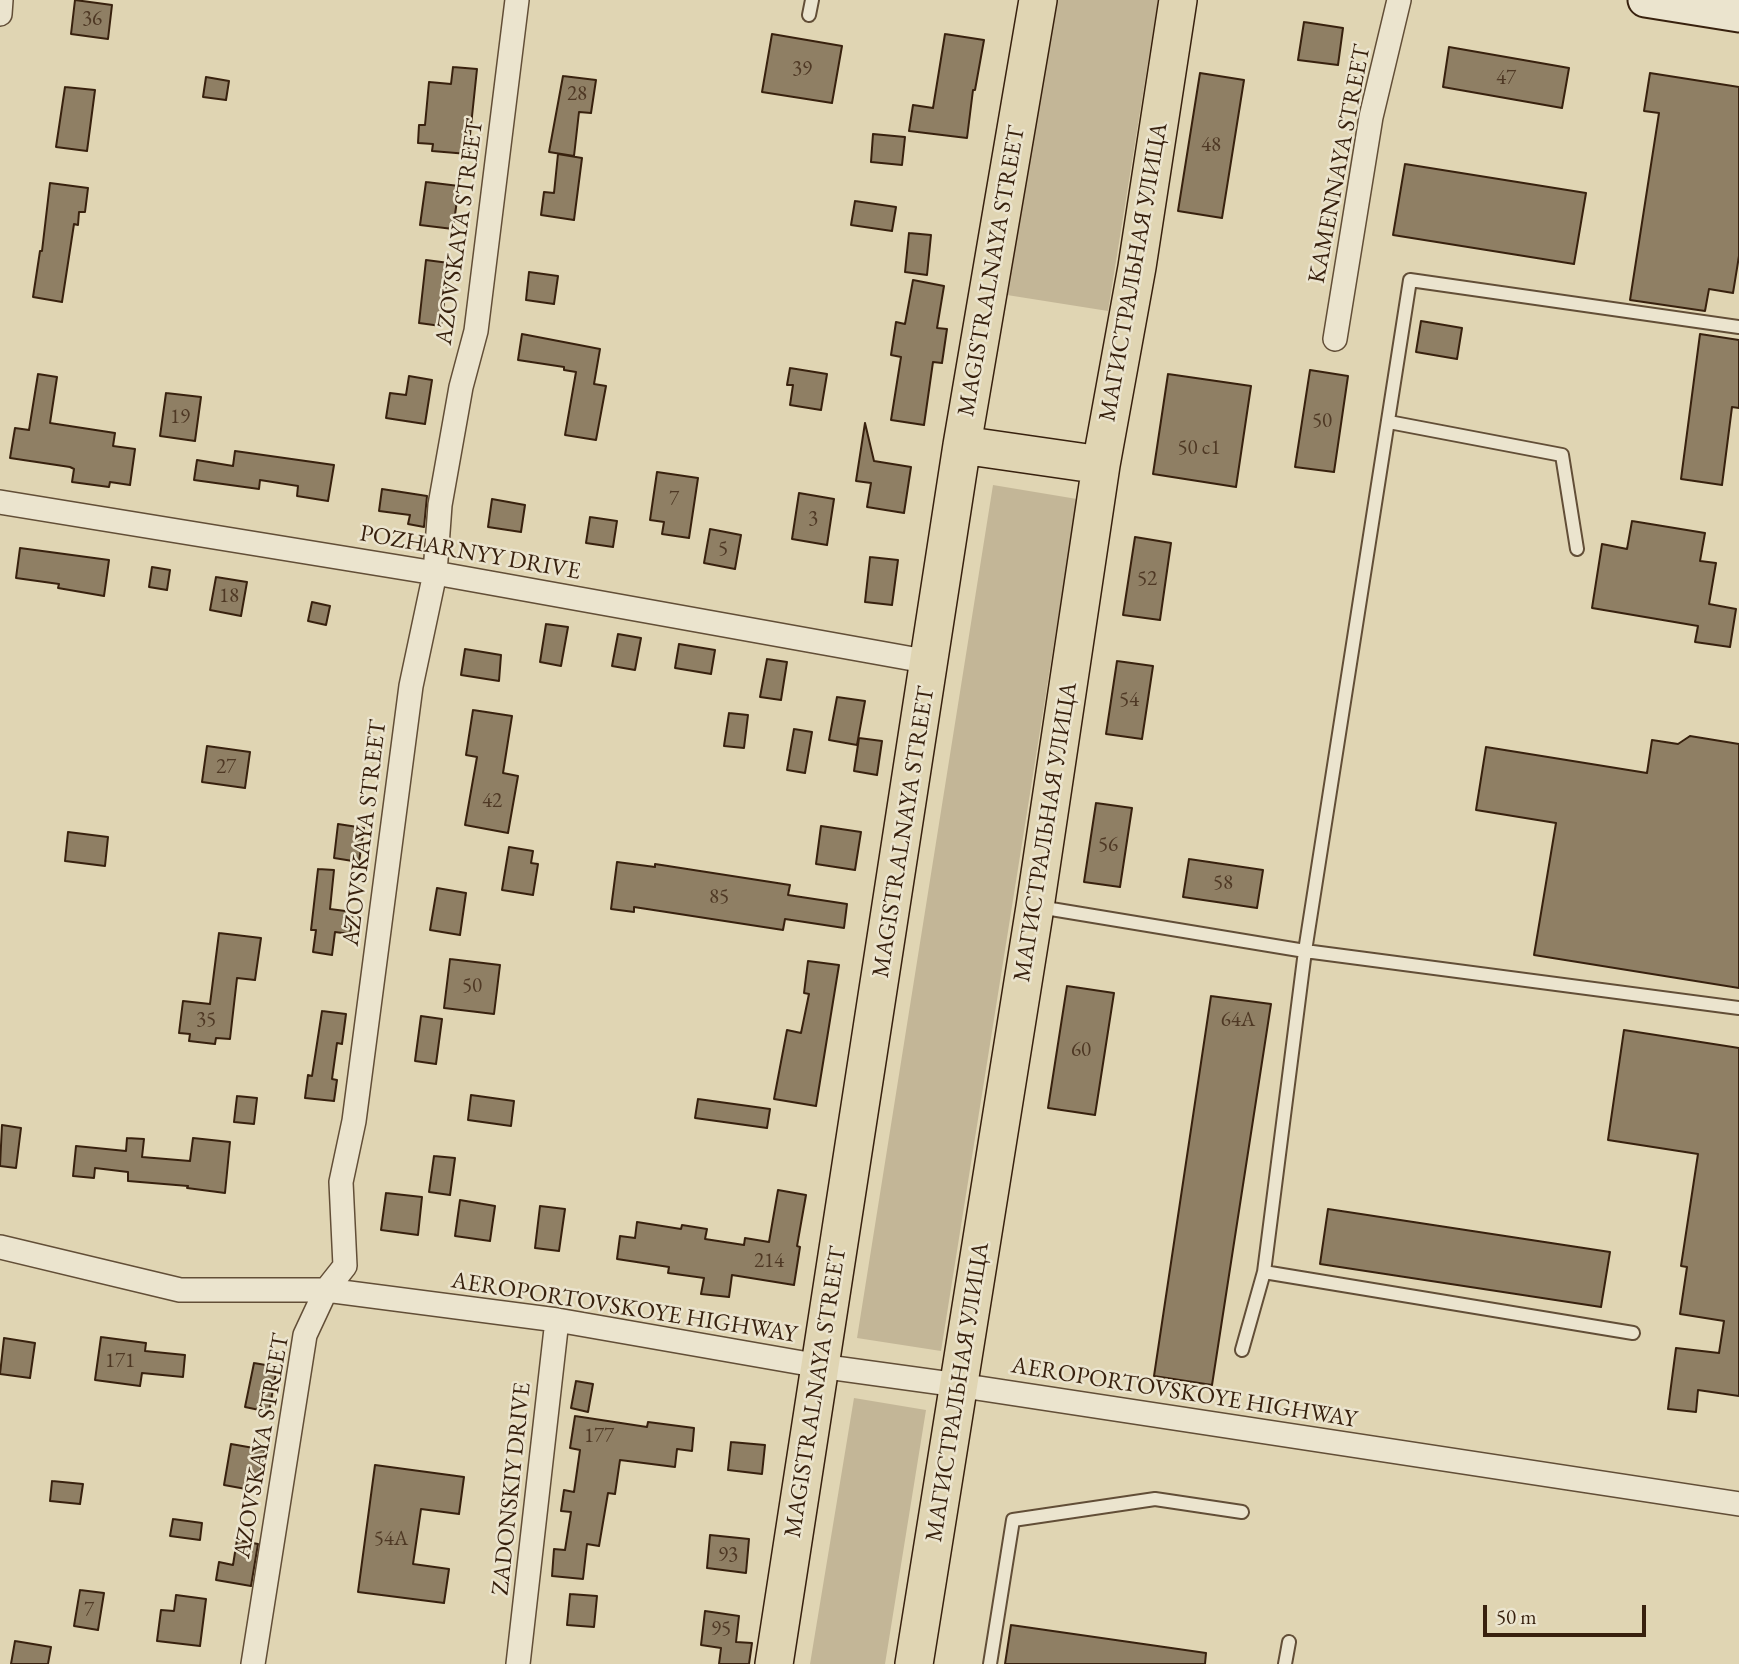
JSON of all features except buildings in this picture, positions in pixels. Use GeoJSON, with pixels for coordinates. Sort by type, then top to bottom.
{"type":"FeatureCollection","features":[{"type":"Feature","properties":{"kind":"main road","name":"MAGISTRALNAYA STREET"},"geometry":{"type":"LineString","coordinates":[[774,1664],[962,445],[1038,0]]}},
{"type":"Feature","properties":{"kind":"main road","name":"МАГИСТРАЛЬНАЯ УЛИЦА"},"geometry":{"type":"LineString","coordinates":[[914,1664],[1035,906],[1101,465],[1139,258],[1178,0]]}},
{"type":"Feature","properties":{"kind":"main road"},"geometry":{"type":"LineString","coordinates":[[962,445],[1101,465]]}},
{"type":"Feature","properties":{"kind":"street"},"geometry":{"type":"LineString","coordinates":[[0,14],[1,0]]}},
{"type":"Feature","properties":{"kind":"street","name":"AZOVSKAYA STREET"},"geometry":{"type":"LineString","coordinates":[[253,1664],[305,1335],[326,1290],[345,1266],[341,1182],[355,1107],[411,686],[435,573],[440,505],[461,387],[476,331],[517,0]]}},
{"type":"Feature","properties":{"kind":"street","name":"KAMENNAYA STREET"},"geometry":{"type":"LineString","coordinates":[[1335,339],[1371,117],[1399,0]]}},
{"type":"Feature","properties":{"kind":"street"},"geometry":{"type":"LineString","coordinates":[[1645,0],[1739,15]]}},
{"type":"Feature","properties":{"kind":"street","name":"POZHARNYY DRIVE"},"geometry":{"type":"LineString","coordinates":[[0,502],[435,573],[930,662]]}},
{"type":"Feature","properties":{"kind":"street","name":"AEROPORTOVSKOYE HIGHWAY"},"geometry":{"type":"LineString","coordinates":[[0,1247],[180,1290],[326,1290],[557,1320],[820,1366],[958,1384],[1739,1504]]}},
{"type":"Feature","properties":{"kind":"street","name":"ZADONSKIY DRIVE"},"geometry":{"type":"LineString","coordinates":[[518,1664],[557,1320]]}},
{"type":"Feature","properties":{"kind":"lane"},"geometry":{"type":"LineString","coordinates":[[809,15],[812,0]]}},
{"type":"Feature","properties":{"kind":"lane"},"geometry":{"type":"LineString","coordinates":[[1242,1350],[1264,1272],[1305,951],[1410,280],[1739,327]]}},
{"type":"Feature","properties":{"kind":"lane"},"geometry":{"type":"LineString","coordinates":[[1389,422],[1562,455],[1577,549]]}},
{"type":"Feature","properties":{"kind":"lane"},"geometry":{"type":"LineString","coordinates":[[1035,906],[1305,951],[1739,1008]]}},
{"type":"Feature","properties":{"kind":"lane"},"geometry":{"type":"LineString","coordinates":[[1264,1272],[1633,1333]]}},
{"type":"Feature","properties":{"kind":"lane"},"geometry":{"type":"LineString","coordinates":[[990,1664],[1013,1520],[1155,1499],[1242,1512]]}},
{"type":"Feature","properties":{"kind":"lane"},"geometry":{"type":"LineString","coordinates":[[1285,1664],[1289,1642]]}},
{"type":"Feature","properties":{"kind":"shaded area"},"geometry":{"type":"Polygon","coordinates":[[[1057,0],[1158,0],[1108,311],[1007,295],[1057,0]]]}},
{"type":"Feature","properties":{"kind":"shaded area"},"geometry":{"type":"Polygon","coordinates":[[[993,485],[1077,499],[941,1351],[857,1338],[993,485]]]}},
{"type":"Feature","properties":{"kind":"shaded area"},"geometry":{"type":"Polygon","coordinates":[[[854,1398],[926,1410],[885,1664],[810,1664],[854,1398]]]}}]}
